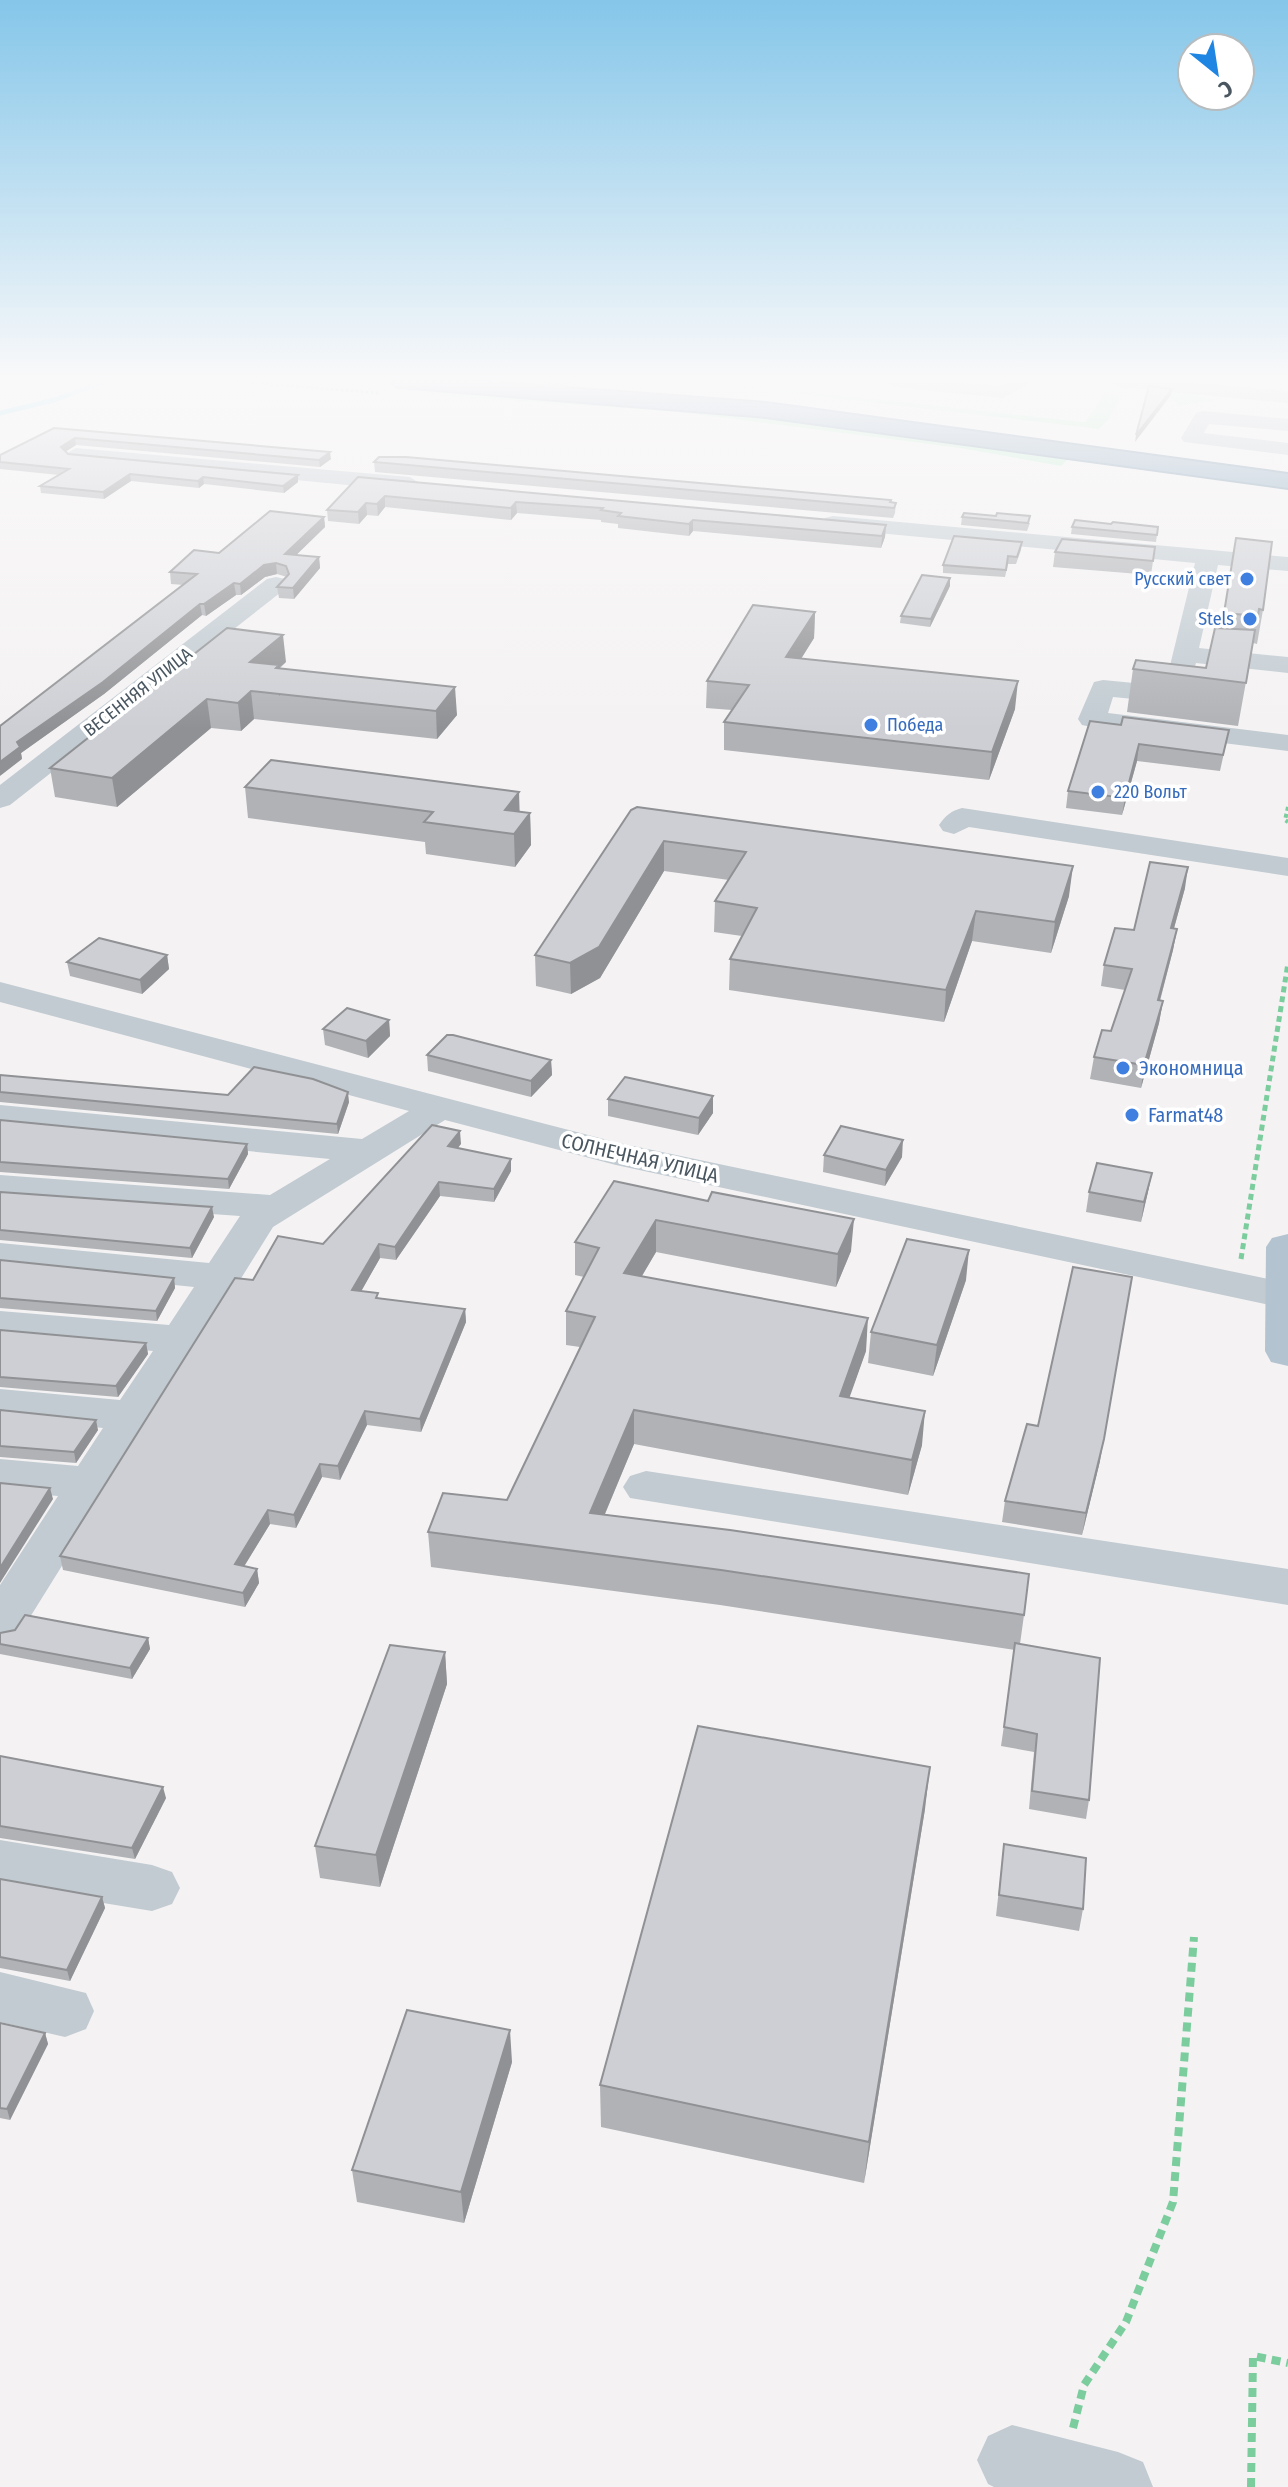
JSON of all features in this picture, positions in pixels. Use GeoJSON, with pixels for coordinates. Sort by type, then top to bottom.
{"type":"FeatureCollection","features":[{"type":"Feature","properties":{"kind":"main road"},"geometry":{"type":"LineString","coordinates":[[1288,1247],[1288,1351]]}},
{"type":"Feature","properties":{"kind":"street"},"geometry":{"type":"LineString","coordinates":[[805,520],[1288,564]]}},
{"type":"Feature","properties":{"kind":"street"},"geometry":{"type":"LineString","coordinates":[[1208,559],[1176,695],[1103,688],[1092,719],[1288,743]]}},
{"type":"Feature","properties":{"kind":"street","name":"ВЕСЕННЯЯ УЛИЦА"},"geometry":{"type":"LineString","coordinates":[[0,799],[276,584]]}},
{"type":"Feature","properties":{"kind":"street"},"geometry":{"type":"LineString","coordinates":[[1185,654],[1288,665]]}},
{"type":"Feature","properties":{"kind":"street"},"geometry":{"type":"LineString","coordinates":[[954,825],[962,817],[1288,867]]}},
{"type":"Feature","properties":{"kind":"street","name":"СОЛНЕЧНАЯ УЛИЦА"},"geometry":{"type":"LineString","coordinates":[[0,992],[616,1154],[1287,1296]]}},
{"type":"Feature","properties":{"kind":"street"},"geometry":{"type":"LineString","coordinates":[[0,1625],[15,1575],[90,1483],[258,1219],[439,1108]]}},
{"type":"Feature","properties":{"kind":"street"},"geometry":{"type":"LineString","coordinates":[[0,1116],[369,1151]]}},
{"type":"Feature","properties":{"kind":"street"},"geometry":{"type":"LineString","coordinates":[[0,1187],[277,1207]]}},
{"type":"Feature","properties":{"kind":"street"},"geometry":{"type":"LineString","coordinates":[[0,1255],[221,1277]]}},
{"type":"Feature","properties":{"kind":"street"},"geometry":{"type":"LineString","coordinates":[[0,1324],[181,1340]]}},
{"type":"Feature","properties":{"kind":"street"},"geometry":{"type":"LineString","coordinates":[[0,1403],[133,1416]]}},
{"type":"Feature","properties":{"kind":"street"},"geometry":{"type":"LineString","coordinates":[[0,1475],[90,1483]]}},
{"type":"Feature","properties":{"kind":"street"},"geometry":{"type":"LineString","coordinates":[[646,1487],[1288,1587]]}},
{"type":"Feature","properties":{"kind":"street"},"geometry":{"type":"LineString","coordinates":[[0,1863],[152,1888]]}},
{"type":"Feature","properties":{"kind":"street"},"geometry":{"type":"LineString","coordinates":[[0,1997],[65,2011]]}},
{"type":"Feature","properties":{"kind":"path"},"geometry":{"type":"LineString","coordinates":[[1288,807],[1285,820],[1288,822]]}},
{"type":"Feature","properties":{"kind":"path"},"geometry":{"type":"LineString","coordinates":[[1234,1285],[1288,963]]}},
{"type":"Feature","properties":{"kind":"path"},"geometry":{"type":"LineString","coordinates":[[1064,2473],[1084,2385],[1126,2322],[1173,2202],[1194,1937]]}},
{"type":"Feature","properties":{"kind":"path"},"geometry":{"type":"LineString","coordinates":[[1251,2487],[1253,2356],[1288,2363]]}},
{"type":"Feature","properties":{"kind":"building"},"geometry":{"type":"Polygon","coordinates":[[[339,497],[384,497],[377,504],[366,503],[358,512],[327,510],[339,497]]]}},
{"type":"Feature","properties":{"kind":"building"},"geometry":{"type":"Polygon","coordinates":[[[396,497],[579,497],[886,525],[882,536],[693,520],[689,524],[618,516],[621,513],[601,510],[603,508],[516,502],[511,508],[396,497]]]}},
{"type":"Feature","properties":{"kind":"building"},"geometry":{"type":"Polygon","coordinates":[[[770,497],[858,497],[891,500],[896,503],[894,508],[770,497]]]}},
{"type":"Feature","properties":{"kind":"building"},"geometry":{"type":"Polygon","coordinates":[[[270,511],[324,517],[285,554],[319,557],[293,588],[277,587],[289,574],[286,566],[276,563],[264,565],[240,584],[234,583],[200,604],[103,682],[17,742],[20,747],[0,762],[0,726],[197,574],[170,572],[194,550],[219,553],[270,511]]]}},
{"type":"Feature","properties":{"kind":"building"},"geometry":{"type":"Polygon","coordinates":[[[964,513],[1030,516],[1028,523],[962,517],[964,513]]]}},
{"type":"Feature","properties":{"kind":"building"},"geometry":{"type":"Polygon","coordinates":[[[1075,520],[1158,527],[1157,535],[1072,527],[1075,520]]]}},
{"type":"Feature","properties":{"kind":"building"},"geometry":{"type":"Polygon","coordinates":[[[954,536],[1022,542],[1017,557],[1008,556],[1006,570],[943,565],[954,536]]]}},
{"type":"Feature","properties":{"kind":"building"},"geometry":{"type":"Polygon","coordinates":[[[1236,538],[1272,542],[1263,610],[1259,609],[1258,616],[1224,613],[1236,538]]]}},
{"type":"Feature","properties":{"kind":"building"},"geometry":{"type":"Polygon","coordinates":[[[1062,539],[1155,547],[1153,561],[1055,552],[1062,539]]]}},
{"type":"Feature","properties":{"kind":"building"},"geometry":{"type":"Polygon","coordinates":[[[922,575],[950,578],[931,619],[901,616],[922,575]]]}},
{"type":"Feature","properties":{"kind":"building"},"geometry":{"type":"Polygon","coordinates":[[[753,605],[815,612],[786,657],[1018,681],[992,752],[724,722],[749,685],[707,681],[753,605]]]}},
{"type":"Feature","properties":{"kind":"building"},"geometry":{"type":"Polygon","coordinates":[[[227,628],[283,635],[250,662],[279,665],[276,668],[455,687],[436,711],[251,691],[238,703],[207,699],[112,778],[50,768],[227,628]]]}},
{"type":"Feature","properties":{"kind":"building"},"geometry":{"type":"Polygon","coordinates":[[[1215,628],[1255,630],[1246,683],[1133,669],[1136,660],[1206,668],[1215,628]]]}},
{"type":"Feature","properties":{"kind":"building"},"geometry":{"type":"Polygon","coordinates":[[[1123,717],[1229,730],[1223,755],[1139,744],[1125,798],[1068,791],[1090,721],[1121,725],[1123,717]]]}},
{"type":"Feature","properties":{"kind":"building"},"geometry":{"type":"Polygon","coordinates":[[[271,760],[519,792],[505,810],[530,813],[514,834],[424,822],[433,812],[245,787],[271,760]]]}},
{"type":"Feature","properties":{"kind":"building"},"geometry":{"type":"Polygon","coordinates":[[[637,807],[1073,866],[1055,922],[976,911],[946,990],[730,959],[757,908],[715,901],[746,852],[664,841],[599,947],[570,963],[535,955],[631,810],[637,807]]]}},
{"type":"Feature","properties":{"kind":"building"},"geometry":{"type":"Polygon","coordinates":[[[1150,862],[1188,867],[1171,928],[1177,929],[1158,1000],[1163,1001],[1144,1065],[1094,1057],[1102,1030],[1111,1031],[1132,969],[1104,965],[1115,928],[1134,930],[1150,862]]]}},
{"type":"Feature","properties":{"kind":"building"},"geometry":{"type":"Polygon","coordinates":[[[99,938],[167,955],[140,980],[67,962],[99,938]]]}},
{"type":"Feature","properties":{"kind":"building"},"geometry":{"type":"Polygon","coordinates":[[[347,1008],[389,1020],[366,1041],[323,1029],[347,1008]]]}},
{"type":"Feature","properties":{"kind":"building"},"geometry":{"type":"Polygon","coordinates":[[[447,1035],[551,1060],[531,1081],[427,1055],[447,1035]]]}},
{"type":"Feature","properties":{"kind":"building"},"geometry":{"type":"Polygon","coordinates":[[[254,1067],[313,1079],[348,1092],[337,1124],[0,1092],[0,1075],[228,1095],[254,1067]]]}},
{"type":"Feature","properties":{"kind":"building"},"geometry":{"type":"Polygon","coordinates":[[[625,1077],[713,1096],[699,1118],[608,1099],[625,1077]]]}},
{"type":"Feature","properties":{"kind":"building"},"geometry":{"type":"Polygon","coordinates":[[[0,1120],[247,1144],[228,1179],[0,1162],[0,1120]]]}},
{"type":"Feature","properties":{"kind":"building"},"geometry":{"type":"Polygon","coordinates":[[[432,1125],[460,1131],[448,1146],[511,1159],[494,1189],[439,1182],[395,1247],[379,1244],[352,1290],[378,1293],[376,1298],[465,1309],[420,1419],[365,1411],[338,1466],[320,1464],[294,1515],[268,1510],[235,1564],[257,1569],[243,1593],[60,1556],[235,1278],[253,1280],[278,1236],[323,1244],[432,1125]]]}},
{"type":"Feature","properties":{"kind":"building"},"geometry":{"type":"Polygon","coordinates":[[[841,1126],[903,1140],[886,1170],[824,1155],[841,1126]]]}},
{"type":"Feature","properties":{"kind":"building"},"geometry":{"type":"Polygon","coordinates":[[[1097,1163],[1152,1173],[1144,1202],[1089,1192],[1097,1163]]]}},
{"type":"Feature","properties":{"kind":"building"},"geometry":{"type":"Polygon","coordinates":[[[614,1181],[708,1201],[712,1192],[854,1219],[838,1254],[656,1220],[624,1273],[868,1318],[840,1396],[925,1411],[912,1460],[634,1410],[590,1513],[730,1530],[1029,1574],[1024,1615],[721,1570],[428,1532],[443,1493],[507,1500],[595,1317],[566,1311],[599,1248],[575,1242],[614,1181]]]}},
{"type":"Feature","properties":{"kind":"building"},"geometry":{"type":"Polygon","coordinates":[[[0,1192],[212,1207],[190,1248],[0,1230],[0,1192]]]}},
{"type":"Feature","properties":{"kind":"building"},"geometry":{"type":"Polygon","coordinates":[[[907,1239],[969,1250],[937,1345],[871,1332],[907,1239]]]}},
{"type":"Feature","properties":{"kind":"building"},"geometry":{"type":"Polygon","coordinates":[[[0,1260],[174,1278],[156,1311],[0,1298],[0,1260]]]}},
{"type":"Feature","properties":{"kind":"building"},"geometry":{"type":"Polygon","coordinates":[[[1073,1267],[1132,1277],[1104,1439],[1086,1513],[1005,1501],[1027,1424],[1038,1426],[1073,1267]]]}},
{"type":"Feature","properties":{"kind":"building"},"geometry":{"type":"Polygon","coordinates":[[[0,1330],[146,1343],[116,1386],[0,1377],[0,1330]]]}},
{"type":"Feature","properties":{"kind":"building"},"geometry":{"type":"Polygon","coordinates":[[[0,1410],[96,1420],[74,1452],[0,1446],[0,1410]]]}},
{"type":"Feature","properties":{"kind":"building"},"geometry":{"type":"Polygon","coordinates":[[[0,1483],[50,1488],[0,1568],[0,1483]]]}},
{"type":"Feature","properties":{"kind":"building"},"geometry":{"type":"Polygon","coordinates":[[[25,1615],[148,1638],[130,1668],[0,1644],[0,1633],[15,1630],[25,1615]]]}},
{"type":"Feature","properties":{"kind":"building"},"geometry":{"type":"Polygon","coordinates":[[[1015,1643],[1100,1658],[1089,1800],[1032,1791],[1037,1734],[1004,1727],[1015,1643]]]}},
{"type":"Feature","properties":{"kind":"building"},"geometry":{"type":"Polygon","coordinates":[[[390,1645],[445,1652],[376,1855],[315,1846],[390,1645]]]}},
{"type":"Feature","properties":{"kind":"building"},"geometry":{"type":"Polygon","coordinates":[[[698,1726],[930,1767],[869,2142],[600,2085],[698,1726]]]}},
{"type":"Feature","properties":{"kind":"building"},"geometry":{"type":"Polygon","coordinates":[[[0,1756],[163,1787],[132,1848],[0,1826],[0,1756]]]}},
{"type":"Feature","properties":{"kind":"building"},"geometry":{"type":"Polygon","coordinates":[[[1004,1844],[1086,1858],[1083,1909],[999,1895],[1004,1844]]]}},
{"type":"Feature","properties":{"kind":"building"},"geometry":{"type":"Polygon","coordinates":[[[0,1879],[102,1897],[67,1970],[0,1957],[0,1879]]]}},
{"type":"Feature","properties":{"kind":"building"},"geometry":{"type":"Polygon","coordinates":[[[407,2010],[510,2030],[461,2192],[352,2170],[407,2010]]]}},
{"type":"Feature","properties":{"kind":"building"},"geometry":{"type":"Polygon","coordinates":[[[0,2023],[45,2033],[7,2109],[0,2108],[0,2023]]]}},
{"type":"Feature","properties":{"kind":"place","name":"Русский свет"},"geometry":{"type":"Point","coordinates":[1247,579]}},
{"type":"Feature","properties":{"kind":"place","name":"Stels"},"geometry":{"type":"Point","coordinates":[1250,619]}},
{"type":"Feature","properties":{"kind":"place","name":"Победа"},"geometry":{"type":"Point","coordinates":[871,725]}},
{"type":"Feature","properties":{"kind":"place","name":"220 Вольт"},"geometry":{"type":"Point","coordinates":[1098,792]}},
{"type":"Feature","properties":{"kind":"place","name":"Экономница"},"geometry":{"type":"Point","coordinates":[1123,1068]}},
{"type":"Feature","properties":{"kind":"place","name":"Farmat48"},"geometry":{"type":"Point","coordinates":[1132,1115]}}]}
